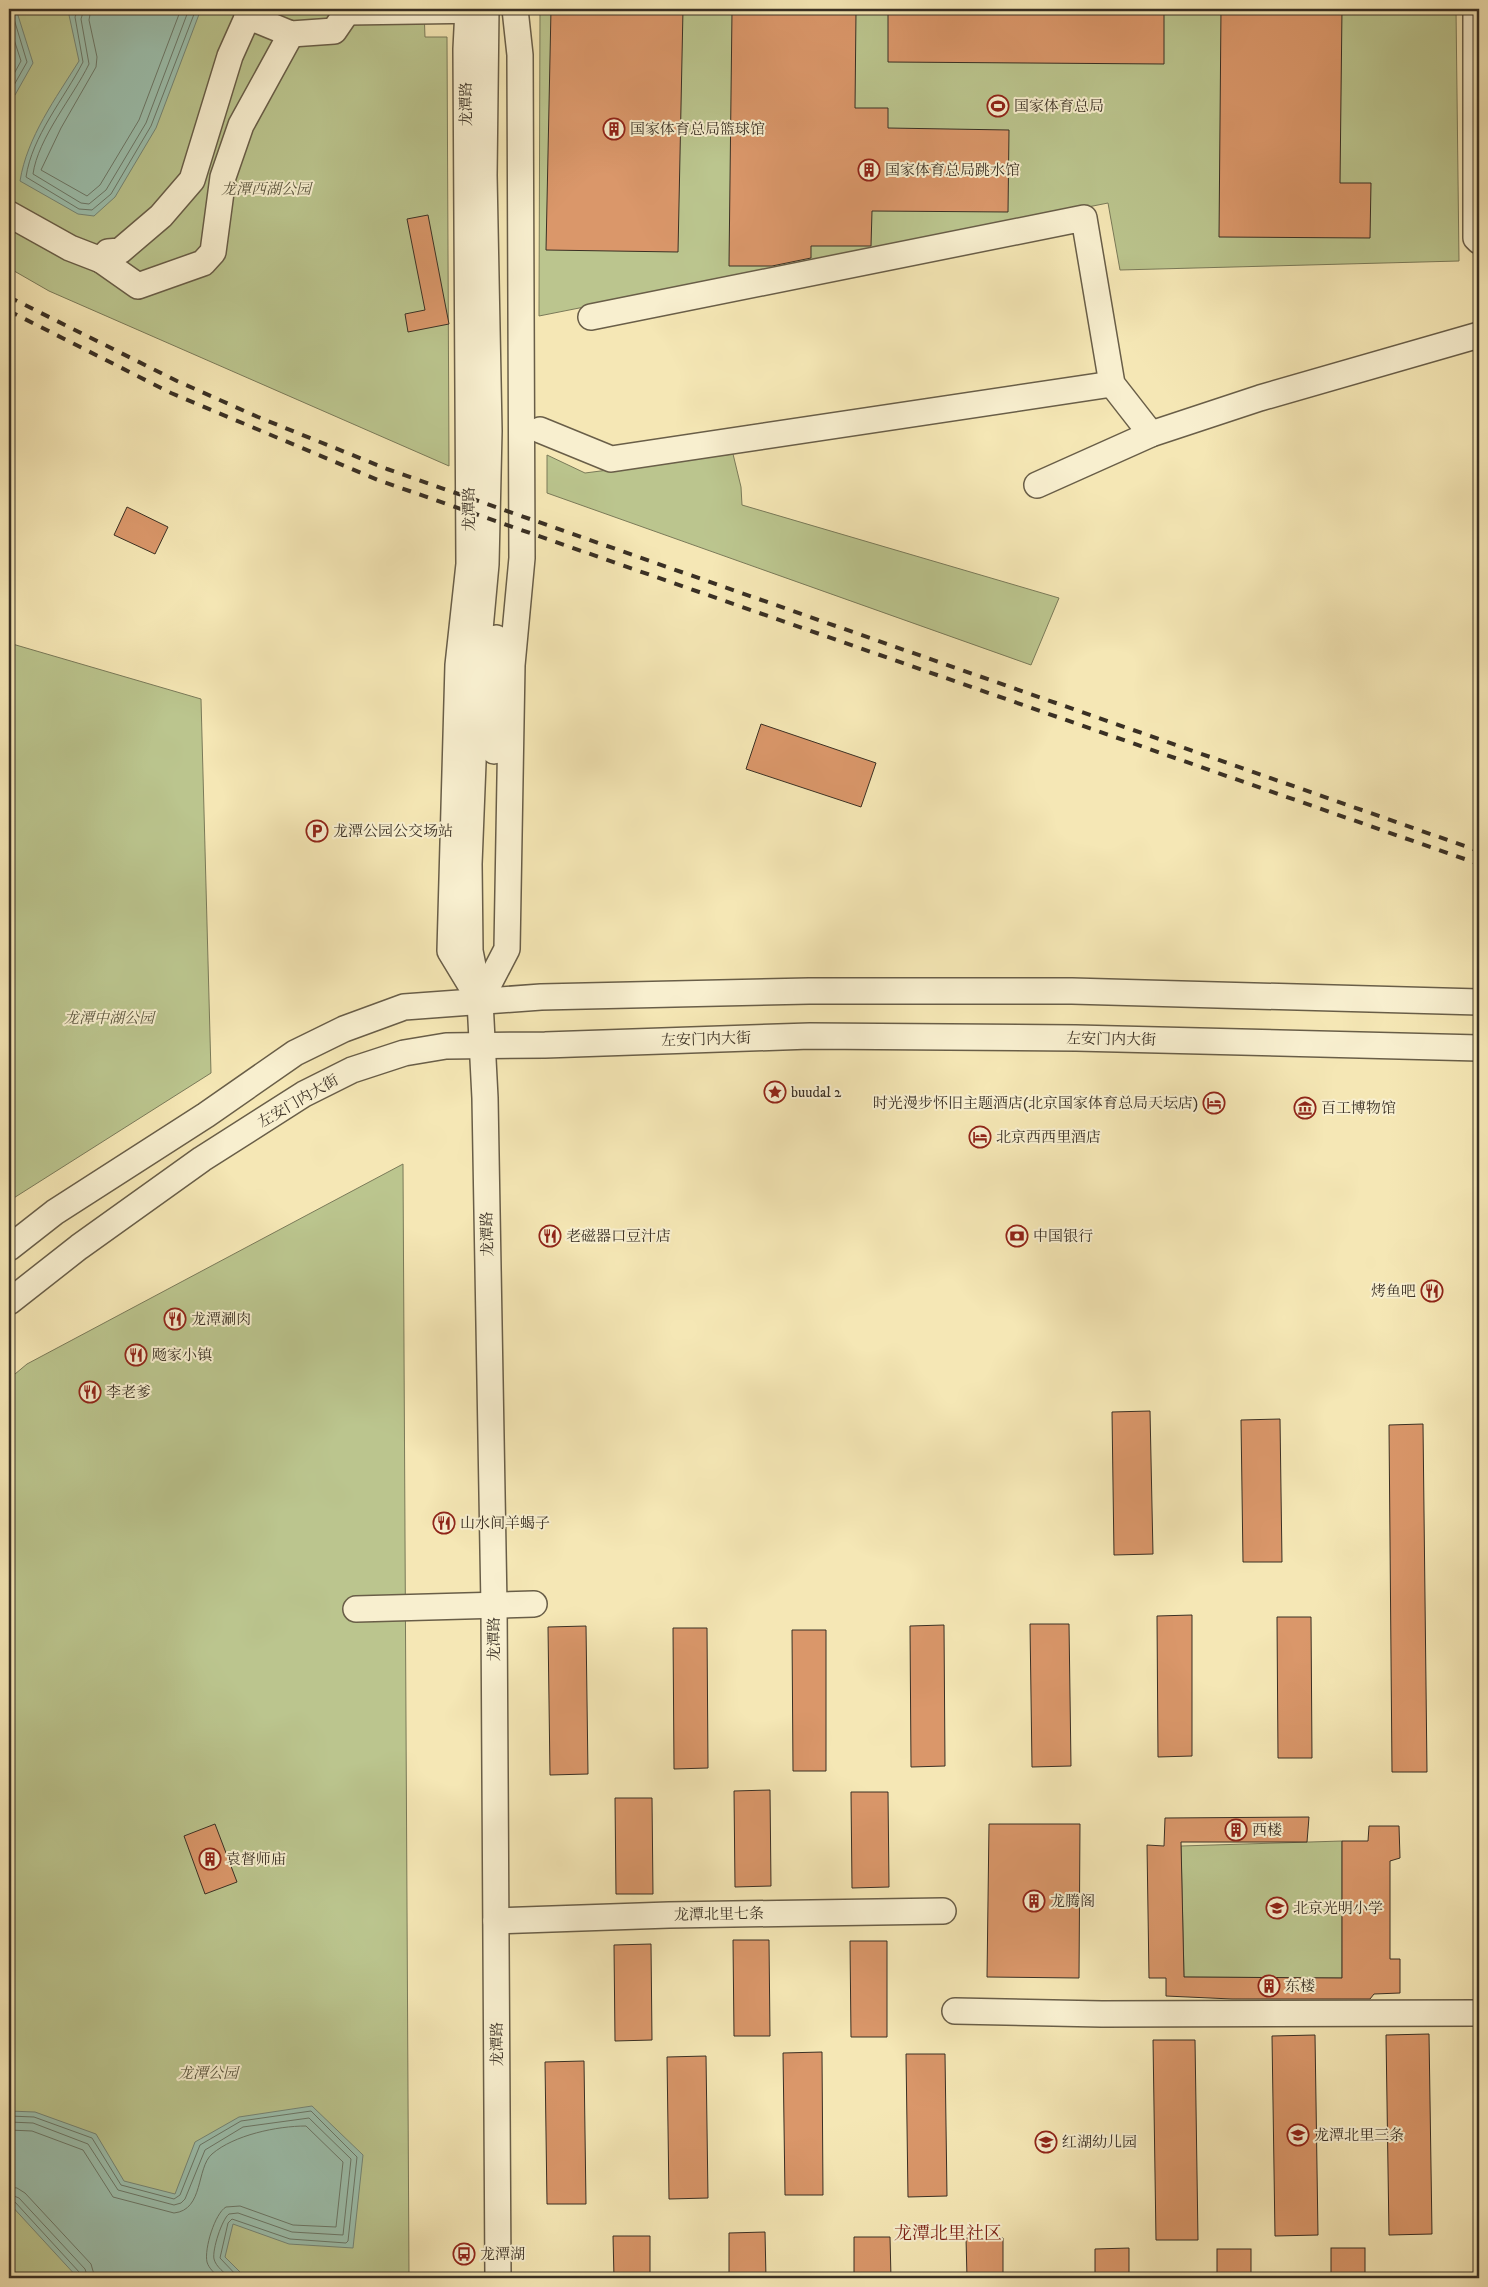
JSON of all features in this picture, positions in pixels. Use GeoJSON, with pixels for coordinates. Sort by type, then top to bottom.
{"type":"FeatureCollection","features":[{"type":"Feature","properties":{"kind":"street"},"geometry":{"type":"LineString","coordinates":[[480,1001],[507,949],[512,665],[522,558],[520,55],[515,9]]}},
{"type":"Feature","properties":{"kind":"street"},"geometry":{"type":"LineString","coordinates":[[1476,9],[1476,238],[1479,241]]}},
{"type":"Feature","properties":{"kind":"street"},"geometry":{"type":"LineString","coordinates":[[100,260],[108,252],[120,252],[161,216],[192,180],[230,56],[249,12],[291,34],[334,31],[346,10],[482,10]]}},
{"type":"Feature","properties":{"kind":"street","name":"龙潭路"},"geometry":{"type":"LineString","coordinates":[[482,10],[489,431],[486,564],[477,662],[469,864],[470,951],[480,1001],[482,1045],[494,1606],[498,2278]]}},
{"type":"Feature","properties":{"kind":"street"},"geometry":{"type":"LineString","coordinates":[[9,214],[70,248],[100,260],[138,286],[204,264],[212,252],[223,177],[241,125],[291,34]]}},
{"type":"Feature","properties":{"kind":"street"},"geometry":{"type":"LineString","coordinates":[[591,317],[1084,218],[1112,384],[1151,434]]}},
{"type":"Feature","properties":{"kind":"street"},"geometry":{"type":"LineString","coordinates":[[1037,485],[1151,434],[1260,398],[1479,335]]}},
{"type":"Feature","properties":{"kind":"street"},"geometry":{"type":"LineString","coordinates":[[540,430],[611,459],[1112,384]]}},
{"type":"Feature","properties":{"kind":"street"},"geometry":{"type":"LineString","coordinates":[[9,1248],[55,1212],[206,1115],[295,1053],[344,1029],[404,1007],[541,997],[809,991],[1072,991],[1479,1002]]}},
{"type":"Feature","properties":{"kind":"street","name":"左安门内大街"},"geometry":{"type":"LineString","coordinates":[[9,1302],[79,1247],[202,1160],[304,1094],[352,1070],[404,1053],[446,1046],[545,1045],[820,1036],[1076,1038],[1479,1048]]}},
{"type":"Feature","properties":{"kind":"street"},"geometry":{"type":"LineString","coordinates":[[356,1609],[534,1604]]}},
{"type":"Feature","properties":{"kind":"street","name":"龙潭北里七条"},"geometry":{"type":"LineString","coordinates":[[496,1920],[669,1915],[943,1911]]}},
{"type":"Feature","properties":{"kind":"street"},"geometry":{"type":"LineString","coordinates":[[955,2011],[1102,2014],[1479,2013]]}},
{"type":"Feature","properties":{"kind":"green space","name":"龙潭西湖公园"},"geometry":{"type":"Polygon","coordinates":[[[9,9],[424,9],[425,37],[447,37],[449,466],[49,291],[9,268],[9,9]]]}},
{"type":"Feature","properties":{"kind":"green space","name":"国家体育总局"},"geometry":{"type":"Polygon","coordinates":[[[540,9],[1456,9],[1459,261],[1120,270],[1108,203],[539,316],[540,9]]]}},
{"type":"Feature","properties":{"kind":"green space"},"geometry":{"type":"Polygon","coordinates":[[[733,454],[741,487],[742,505],[1059,598],[1031,665],[547,493],[547,455],[585,473],[733,454]]]}},
{"type":"Feature","properties":{"kind":"green space","name":"龙潭中湖公园"},"geometry":{"type":"Polygon","coordinates":[[[9,643],[201,699],[211,1073],[9,1201],[9,643]]]}},
{"type":"Feature","properties":{"kind":"green space","name":"龙潭公园"},"geometry":{"type":"Polygon","coordinates":[[[403,1164],[409,2278],[9,2278],[9,1379],[27,1364],[403,1164]]]}},
{"type":"Feature","properties":{"kind":"green space"},"geometry":{"type":"Polygon","coordinates":[[[1342,1841],[1342,1978],[1184,1977],[1181,1846],[1342,1841]]]}},
{"type":"Feature","properties":{"kind":"water"},"geometry":{"type":"Polygon","coordinates":[[[9,9],[16,9],[33,63],[9,102],[9,9]]]}},
{"type":"Feature","properties":{"kind":"water"},"geometry":{"type":"Polygon","coordinates":[[[74,9],[201,9],[156,128],[115,197],[94,216],[78,214],[20,181],[29,149],[36,133],[79,61],[69,15],[74,9]]]}},
{"type":"Feature","properties":{"kind":"water"},"geometry":{"type":"Polygon","coordinates":[[[312,2106],[363,2155],[353,2248],[289,2244],[233,2224],[225,2257],[246,2278],[78,2278],[9,2203],[9,2111],[35,2112],[96,2134],[124,2181],[175,2194],[195,2142],[239,2117],[312,2106]]]}},
{"type":"Feature","properties":{"kind":"building","name":"国家体育总局篮球馆"},"geometry":{"type":"Polygon","coordinates":[[[551,9],[683,9],[678,252],[546,250],[551,9]]]}},
{"type":"Feature","properties":{"kind":"building"},"geometry":{"type":"Polygon","coordinates":[[[888,9],[1164,9],[1164,64],[888,62],[888,9]]]}},
{"type":"Feature","properties":{"kind":"building"},"geometry":{"type":"Polygon","coordinates":[[[1221,9],[1342,9],[1340,183],[1371,183],[1370,238],[1219,237],[1221,9]]]}},
{"type":"Feature","properties":{"kind":"building","name":"国家体育总局跳水馆"},"geometry":{"type":"Polygon","coordinates":[[[732,11],[856,12],[855,108],[888,108],[888,128],[1009,130],[1008,212],[872,211],[871,246],[811,246],[811,258],[772,266],[729,266],[732,11]]]}},
{"type":"Feature","properties":{"kind":"building"},"geometry":{"type":"Polygon","coordinates":[[[428,215],[449,324],[408,332],[405,314],[425,310],[407,219],[428,215]]]}},
{"type":"Feature","properties":{"kind":"building"},"geometry":{"type":"Polygon","coordinates":[[[127,507],[168,527],[155,554],[114,535],[127,507]]]}},
{"type":"Feature","properties":{"kind":"building"},"geometry":{"type":"Polygon","coordinates":[[[761,724],[876,763],[861,807],[746,769],[761,724]]]}},
{"type":"Feature","properties":{"kind":"building"},"geometry":{"type":"Polygon","coordinates":[[[1150,1411],[1153,1554],[1114,1555],[1112,1412],[1150,1411]]]}},
{"type":"Feature","properties":{"kind":"building"},"geometry":{"type":"Polygon","coordinates":[[[1280,1419],[1282,1562],[1243,1562],[1241,1420],[1280,1419]]]}},
{"type":"Feature","properties":{"kind":"building"},"geometry":{"type":"Polygon","coordinates":[[[1423,1424],[1427,1772],[1392,1772],[1389,1425],[1423,1424]]]}},
{"type":"Feature","properties":{"kind":"building"},"geometry":{"type":"Polygon","coordinates":[[[1192,1615],[1192,1756],[1158,1757],[1157,1616],[1192,1615]]]}},
{"type":"Feature","properties":{"kind":"building"},"geometry":{"type":"Polygon","coordinates":[[[1277,1617],[1311,1617],[1312,1758],[1278,1758],[1277,1617]]]}},
{"type":"Feature","properties":{"kind":"building"},"geometry":{"type":"Polygon","coordinates":[[[1030,1624],[1069,1624],[1071,1766],[1032,1767],[1030,1624]]]}},
{"type":"Feature","properties":{"kind":"building"},"geometry":{"type":"Polygon","coordinates":[[[944,1625],[945,1766],[911,1767],[910,1626],[944,1625]]]}},
{"type":"Feature","properties":{"kind":"building"},"geometry":{"type":"Polygon","coordinates":[[[586,1626],[588,1774],[550,1775],[548,1627],[586,1626]]]}},
{"type":"Feature","properties":{"kind":"building"},"geometry":{"type":"Polygon","coordinates":[[[673,1628],[707,1628],[708,1768],[674,1769],[673,1628]]]}},
{"type":"Feature","properties":{"kind":"building"},"geometry":{"type":"Polygon","coordinates":[[[792,1630],[826,1630],[826,1771],[793,1771],[792,1630]]]}},
{"type":"Feature","properties":{"kind":"building"},"geometry":{"type":"Polygon","coordinates":[[[770,1790],[771,1886],[735,1887],[734,1791],[770,1790]]]}},
{"type":"Feature","properties":{"kind":"building"},"geometry":{"type":"Polygon","coordinates":[[[851,1792],[888,1792],[889,1887],[852,1888],[851,1792]]]}},
{"type":"Feature","properties":{"kind":"building"},"geometry":{"type":"Polygon","coordinates":[[[615,1798],[652,1798],[653,1894],[616,1894],[615,1798]]]}},
{"type":"Feature","properties":{"kind":"building"},"geometry":{"type":"Polygon","coordinates":[[[1309,1817],[1307,1842],[1181,1842],[1184,1977],[1342,1978],[1342,1841],[1368,1841],[1369,1826],[1399,1826],[1400,1858],[1390,1861],[1390,1959],[1400,1959],[1400,1993],[1374,1994],[1370,1999],[1232,1999],[1166,1996],[1166,1978],[1149,1978],[1147,1845],[1164,1846],[1165,1818],[1309,1817]]]}},
{"type":"Feature","properties":{"kind":"building","name":"袁督师庙"},"geometry":{"type":"Polygon","coordinates":[[[215,1824],[237,1882],[205,1894],[184,1836],[215,1824]]]}},
{"type":"Feature","properties":{"kind":"building","name":"龙腾阁"},"geometry":{"type":"Polygon","coordinates":[[[989,1824],[1080,1824],[1079,1978],[987,1977],[989,1824]]]}},
{"type":"Feature","properties":{"kind":"building"},"geometry":{"type":"Polygon","coordinates":[[[733,1940],[769,1940],[770,2036],[734,2036],[733,1940]]]}},
{"type":"Feature","properties":{"kind":"building"},"geometry":{"type":"Polygon","coordinates":[[[850,1941],[887,1941],[887,2037],[851,2037],[850,1941]]]}},
{"type":"Feature","properties":{"kind":"building"},"geometry":{"type":"Polygon","coordinates":[[[651,1944],[652,2040],[615,2041],[614,1945],[651,1944]]]}},
{"type":"Feature","properties":{"kind":"building"},"geometry":{"type":"Polygon","coordinates":[[[1429,2034],[1432,2234],[1389,2235],[1386,2035],[1429,2034]]]}},
{"type":"Feature","properties":{"kind":"building"},"geometry":{"type":"Polygon","coordinates":[[[1315,2035],[1318,2235],[1275,2236],[1272,2036],[1315,2035]]]}},
{"type":"Feature","properties":{"kind":"building"},"geometry":{"type":"Polygon","coordinates":[[[1153,2040],[1195,2040],[1198,2240],[1156,2240],[1153,2040]]]}},
{"type":"Feature","properties":{"kind":"building"},"geometry":{"type":"Polygon","coordinates":[[[822,2052],[823,2195],[785,2195],[783,2053],[822,2052]]]}},
{"type":"Feature","properties":{"kind":"building"},"geometry":{"type":"Polygon","coordinates":[[[906,2054],[945,2054],[947,2196],[908,2197],[906,2054]]]}},
{"type":"Feature","properties":{"kind":"building"},"geometry":{"type":"Polygon","coordinates":[[[706,2056],[708,2198],[669,2199],[667,2057],[706,2056]]]}},
{"type":"Feature","properties":{"kind":"building"},"geometry":{"type":"Polygon","coordinates":[[[584,2061],[586,2204],[547,2204],[545,2062],[584,2061]]]}},
{"type":"Feature","properties":{"kind":"building"},"geometry":{"type":"Polygon","coordinates":[[[765,2232],[766,2278],[729,2278],[729,2233],[765,2232]]]}},
{"type":"Feature","properties":{"kind":"building"},"geometry":{"type":"Polygon","coordinates":[[[613,2236],[650,2236],[650,2278],[614,2278],[613,2236]]]}},
{"type":"Feature","properties":{"kind":"building"},"geometry":{"type":"Polygon","coordinates":[[[854,2237],[890,2237],[891,2278],[854,2278],[854,2237]]]}},
{"type":"Feature","properties":{"kind":"building"},"geometry":{"type":"Polygon","coordinates":[[[966,2238],[1003,2238],[1003,2278],[967,2278],[966,2238]]]}},
{"type":"Feature","properties":{"kind":"building"},"geometry":{"type":"Polygon","coordinates":[[[1129,2248],[1129,2278],[1095,2278],[1095,2249],[1129,2248]]]}},
{"type":"Feature","properties":{"kind":"building"},"geometry":{"type":"Polygon","coordinates":[[[1331,2248],[1365,2248],[1365,2278],[1331,2278],[1331,2248]]]}},
{"type":"Feature","properties":{"kind":"building"},"geometry":{"type":"Polygon","coordinates":[[[1217,2249],[1251,2249],[1251,2278],[1217,2278],[1217,2249]]]}},
{"type":"Feature","properties":{"kind":"railway"},"geometry":{"type":"LineString","coordinates":[[9,297],[177,381],[258,417],[387,469],[1479,851]]}},
{"type":"Feature","properties":{"kind":"railway"},"geometry":{"type":"LineString","coordinates":[[9,311],[171,393],[378,480],[1479,864]]}},
{"type":"Feature","properties":{"kind":"place","name":"国家体育总局"},"geometry":{"type":"Point","coordinates":[998,106]}},
{"type":"Feature","properties":{"kind":"place","name":"国家体育总局篮球馆"},"geometry":{"type":"Point","coordinates":[614,129]}},
{"type":"Feature","properties":{"kind":"place","name":"国家体育总局跳水馆"},"geometry":{"type":"Point","coordinates":[869,170]}},
{"type":"Feature","properties":{"kind":"place","name":"龙潭公园公交场站"},"geometry":{"type":"Point","coordinates":[317,831]}},
{"type":"Feature","properties":{"kind":"place","name":"buudal 2"},"geometry":{"type":"Point","coordinates":[775,1092]}},
{"type":"Feature","properties":{"kind":"place","name":"时光漫步怀旧主题酒店(北京国家体育总局天坛店)"},"geometry":{"type":"Point","coordinates":[1214,1103]}},
{"type":"Feature","properties":{"kind":"place","name":"百工博物馆"},"geometry":{"type":"Point","coordinates":[1305,1108]}},
{"type":"Feature","properties":{"kind":"place","name":"北京西西里酒店"},"geometry":{"type":"Point","coordinates":[980,1137]}},
{"type":"Feature","properties":{"kind":"place","name":"老磁器口豆汁店"},"geometry":{"type":"Point","coordinates":[550,1236]}},
{"type":"Feature","properties":{"kind":"place","name":"中国银行"},"geometry":{"type":"Point","coordinates":[1017,1236]}},
{"type":"Feature","properties":{"kind":"place","name":"烤鱼吧"},"geometry":{"type":"Point","coordinates":[1432,1291]}},
{"type":"Feature","properties":{"kind":"place","name":"龙潭涮肉"},"geometry":{"type":"Point","coordinates":[175,1319]}},
{"type":"Feature","properties":{"kind":"place","name":"飏家小镇"},"geometry":{"type":"Point","coordinates":[136,1355]}},
{"type":"Feature","properties":{"kind":"place","name":"李老爹"},"geometry":{"type":"Point","coordinates":[90,1392]}},
{"type":"Feature","properties":{"kind":"place","name":"山水间羊蝎子"},"geometry":{"type":"Point","coordinates":[444,1523]}},
{"type":"Feature","properties":{"kind":"place","name":"西楼"},"geometry":{"type":"Point","coordinates":[1236,1830]}},
{"type":"Feature","properties":{"kind":"place","name":"袁督师庙"},"geometry":{"type":"Point","coordinates":[210,1859]}},
{"type":"Feature","properties":{"kind":"place","name":"龙腾阁"},"geometry":{"type":"Point","coordinates":[1034,1901]}},
{"type":"Feature","properties":{"kind":"place","name":"北京光明小学"},"geometry":{"type":"Point","coordinates":[1277,1908]}},
{"type":"Feature","properties":{"kind":"place","name":"东楼"},"geometry":{"type":"Point","coordinates":[1269,1986]}},
{"type":"Feature","properties":{"kind":"place","name":"龙潭北里三条"},"geometry":{"type":"Point","coordinates":[1298,2135]}},
{"type":"Feature","properties":{"kind":"place","name":"红湖幼儿园"},"geometry":{"type":"Point","coordinates":[1046,2142]}},
{"type":"Feature","properties":{"kind":"place","name":"龙潭湖"},"geometry":{"type":"Point","coordinates":[464,2254]}},
{"type":"Feature","properties":{"kind":"district","name":"龙潭北里社区"},"geometry":{"type":"Point","coordinates":[948,2233]}}]}
